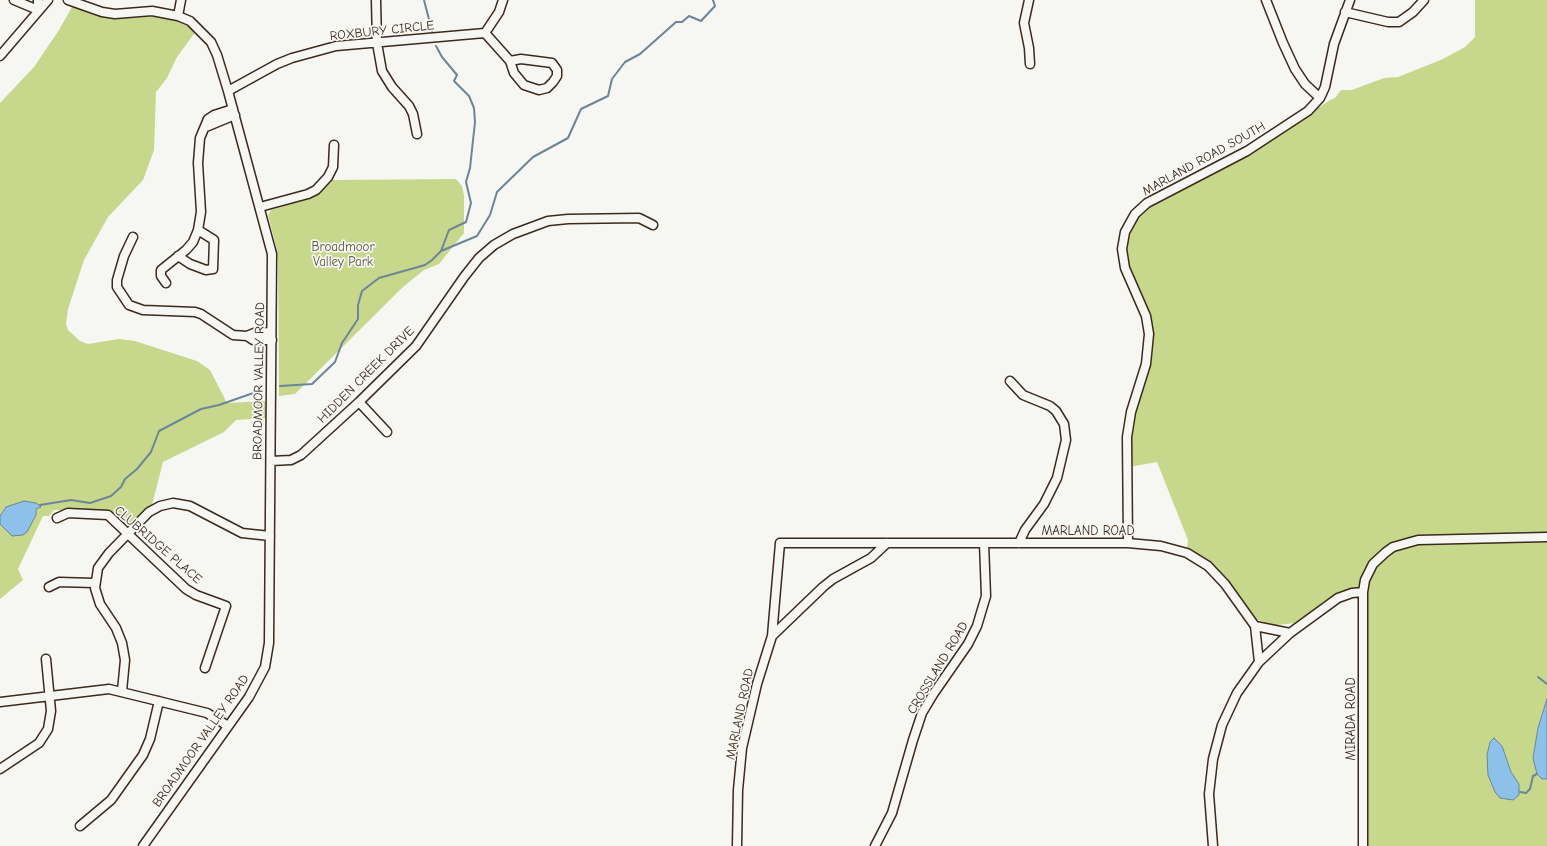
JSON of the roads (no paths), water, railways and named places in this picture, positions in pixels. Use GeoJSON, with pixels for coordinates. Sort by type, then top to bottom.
{"type":"FeatureCollection","features":[{"type":"Feature","properties":{"kind":"street"},"geometry":{"type":"LineString","coordinates":[[14,0],[38,10]]}},
{"type":"Feature","properties":{"kind":"street"},"geometry":{"type":"LineString","coordinates":[[38,0],[38,10]]}},
{"type":"Feature","properties":{"kind":"street"},"geometry":{"type":"LineString","coordinates":[[0,56],[48,0]]}},
{"type":"Feature","properties":{"kind":"street","name":"BROADMOOR VALLEY ROAD"},"geometry":{"type":"LineString","coordinates":[[68,0],[102,12],[115,14],[152,11],[178,16],[190,22],[211,42],[217,55],[228,91],[272,254],[269,643],[265,668],[249,697],[143,846]]}},
{"type":"Feature","properties":{"kind":"street"},"geometry":{"type":"LineString","coordinates":[[178,16],[181,0]]}},
{"type":"Feature","properties":{"kind":"street"},"geometry":{"type":"LineString","coordinates":[[376,0],[377,43],[382,71],[392,87],[414,114],[417,134]]}},
{"type":"Feature","properties":{"kind":"street"},"geometry":{"type":"LineString","coordinates":[[503,0],[499,12],[486,33],[510,61],[514,73],[524,85],[539,90],[547,88],[557,76],[557,70],[552,64],[546,61],[520,59],[510,61]]}},
{"type":"Feature","properties":{"kind":"street"},"geometry":{"type":"LineString","coordinates":[[1029,0],[1024,23],[1029,48],[1030,64]]}},
{"type":"Feature","properties":{"kind":"street"},"geometry":{"type":"LineString","coordinates":[[1266,0],[1295,69],[1306,84],[1320,98]]}},
{"type":"Feature","properties":{"kind":"street","name":"MARLAND ROAD SOUTH"},"geometry":{"type":"LineString","coordinates":[[1128,543],[1127,437],[1131,412],[1146,364],[1149,334],[1146,316],[1124,268],[1122,249],[1126,232],[1135,214],[1147,203],[1247,150],[1308,111],[1320,98],[1325,88],[1334,44],[1350,0]]}},
{"type":"Feature","properties":{"kind":"street"},"geometry":{"type":"LineString","coordinates":[[1345,12],[1388,22],[1399,22],[1413,12],[1424,0]]}},
{"type":"Feature","properties":{"kind":"street","name":"ROXBURY CIRCLE"},"geometry":{"type":"LineString","coordinates":[[228,91],[277,64],[292,58],[336,46],[486,33]]}},
{"type":"Feature","properties":{"kind":"street"},"geometry":{"type":"LineString","coordinates":[[166,283],[160,273],[193,242],[198,230],[201,212],[198,152],[200,138],[206,127],[234,112]]}},
{"type":"Feature","properties":{"kind":"street"},"geometry":{"type":"LineString","coordinates":[[260,207],[308,194],[316,190],[328,177],[332,166],[334,145]]}},
{"type":"Feature","properties":{"kind":"street","name":"HIDDEN CREEK DRIVE"},"geometry":{"type":"LineString","coordinates":[[270,461],[291,460],[301,455],[359,402],[416,346],[464,277],[479,258],[494,245],[512,234],[548,221],[568,219],[638,218],[653,225]]}},
{"type":"Feature","properties":{"kind":"street"},"geometry":{"type":"LineString","coordinates":[[178,256],[190,264],[206,270],[213,269],[214,240],[198,230]]}},
{"type":"Feature","properties":{"kind":"street"},"geometry":{"type":"LineString","coordinates":[[133,237],[122,262],[117,280],[117,286],[126,302],[133,307],[143,310],[195,312],[201,314],[229,333],[247,336],[254,332],[272,336]]}},
{"type":"Feature","properties":{"kind":"street"},"geometry":{"type":"LineString","coordinates":[[1010,381],[1023,395],[1050,406],[1056,411],[1064,424],[1066,440],[1057,478],[1044,504],[1025,530],[1019,543]]}},
{"type":"Feature","properties":{"kind":"street"},"geometry":{"type":"LineString","coordinates":[[359,402],[387,432]]}},
{"type":"Feature","properties":{"kind":"street"},"geometry":{"type":"LineString","coordinates":[[122,691],[125,664],[122,643],[116,628],[97,598],[94,583],[100,564],[150,512],[160,506],[173,503],[190,506],[242,533],[270,536]]}},
{"type":"Feature","properties":{"kind":"street","name":"CLUBRIDGE PLACE"},"geometry":{"type":"LineString","coordinates":[[57,518],[68,513],[104,514],[112,518],[186,589],[196,595],[226,606],[205,668]]}},
{"type":"Feature","properties":{"kind":"street","name":"MIRADA ROAD"},"geometry":{"type":"LineString","coordinates":[[1363,846],[1363,592],[1365,580],[1373,564],[1386,552],[1404,543],[1433,538],[1547,537]]}},
{"type":"Feature","properties":{"kind":"street","name":"MARLAND ROAD"},"geometry":{"type":"LineString","coordinates":[[737,846],[738,790],[742,748],[757,684],[772,636],[780,543],[1148,543],[1172,548],[1197,559],[1208,566],[1225,584],[1255,626]]}},
{"type":"Feature","properties":{"kind":"street"},"geometry":{"type":"LineString","coordinates":[[772,636],[787,624],[802,606],[823,587],[833,579],[870,558],[887,543]]}},
{"type":"Feature","properties":{"kind":"street","name":"CROSSLAND ROAD"},"geometry":{"type":"LineString","coordinates":[[875,846],[892,813],[922,713],[968,644],[977,626],[984,606],[986,590],[984,543]]}},
{"type":"Feature","properties":{"kind":"street"},"geometry":{"type":"LineString","coordinates":[[49,587],[59,582],[94,583]]}},
{"type":"Feature","properties":{"kind":"street"},"geometry":{"type":"LineString","coordinates":[[1212,846],[1209,784],[1217,742],[1222,725],[1237,693],[1259,662],[1290,633],[1338,598],[1352,593],[1363,592]]}},
{"type":"Feature","properties":{"kind":"street"},"geometry":{"type":"LineString","coordinates":[[1259,662],[1255,626],[1290,633]]}},
{"type":"Feature","properties":{"kind":"street"},"geometry":{"type":"LineString","coordinates":[[0,769],[38,743],[46,734],[51,716],[46,659]]}},
{"type":"Feature","properties":{"kind":"street"},"geometry":{"type":"LineString","coordinates":[[0,702],[49,695],[103,690],[122,691],[207,713],[228,726]]}},
{"type":"Feature","properties":{"kind":"street"},"geometry":{"type":"LineString","coordinates":[[80,826],[111,800],[143,755],[150,739],[159,701]]}},
{"type":"Feature","properties":{"kind":"water"},"geometry":{"type":"Polygon","coordinates":[[[24,501],[36,503],[41,507],[36,509],[36,515],[27,532],[23,535],[12,536],[0,524],[0,516],[6,507],[24,501]]]}},
{"type":"Feature","properties":{"kind":"water"},"geometry":{"type":"Polygon","coordinates":[[[1547,699],[1547,779],[1542,779],[1537,774],[1533,758],[1538,728],[1547,699]]]}},
{"type":"Feature","properties":{"kind":"water"},"geometry":{"type":"Polygon","coordinates":[[[1494,738],[1502,746],[1511,772],[1519,784],[1519,795],[1513,800],[1500,798],[1495,792],[1488,775],[1487,755],[1490,742],[1494,738]]]}},
{"type":"Feature","properties":{"kind":"waterway"},"geometry":{"type":"LineString","coordinates":[[424,0],[432,31]]}},
{"type":"Feature","properties":{"kind":"waterway"},"geometry":{"type":"LineString","coordinates":[[280,386],[312,384],[335,362],[342,343],[358,319],[358,305],[362,291],[379,278],[425,265],[441,251],[477,236],[490,215],[497,192],[533,157],[568,138],[581,109],[608,96],[612,79],[625,62],[640,54],[676,22],[682,22],[689,16],[701,21],[715,6],[713,0]]}},
{"type":"Feature","properties":{"kind":"waterway"},"geometry":{"type":"LineString","coordinates":[[436,46],[442,57],[457,75],[454,81],[469,96],[474,108],[475,122],[470,168],[466,182],[471,203],[466,222],[449,230],[441,251]]}},
{"type":"Feature","properties":{"kind":"waterway"},"geometry":{"type":"LineString","coordinates":[[40,505],[71,500],[90,503],[111,496],[121,487],[125,479],[137,469],[151,452],[159,431],[201,409],[219,405],[262,390]]}},
{"type":"Feature","properties":{"kind":"waterway"},"geometry":{"type":"LineString","coordinates":[[1538,677],[1547,684]]}},
{"type":"Feature","properties":{"kind":"waterway"},"geometry":{"type":"LineString","coordinates":[[1520,792],[1526,793],[1530,789],[1533,776],[1537,774]]}},
{"type":"Feature","properties":{"kind":"park label","name":"Broadmoor Valley Park"},"geometry":{"type":"Point","coordinates":[343,254]}}]}
